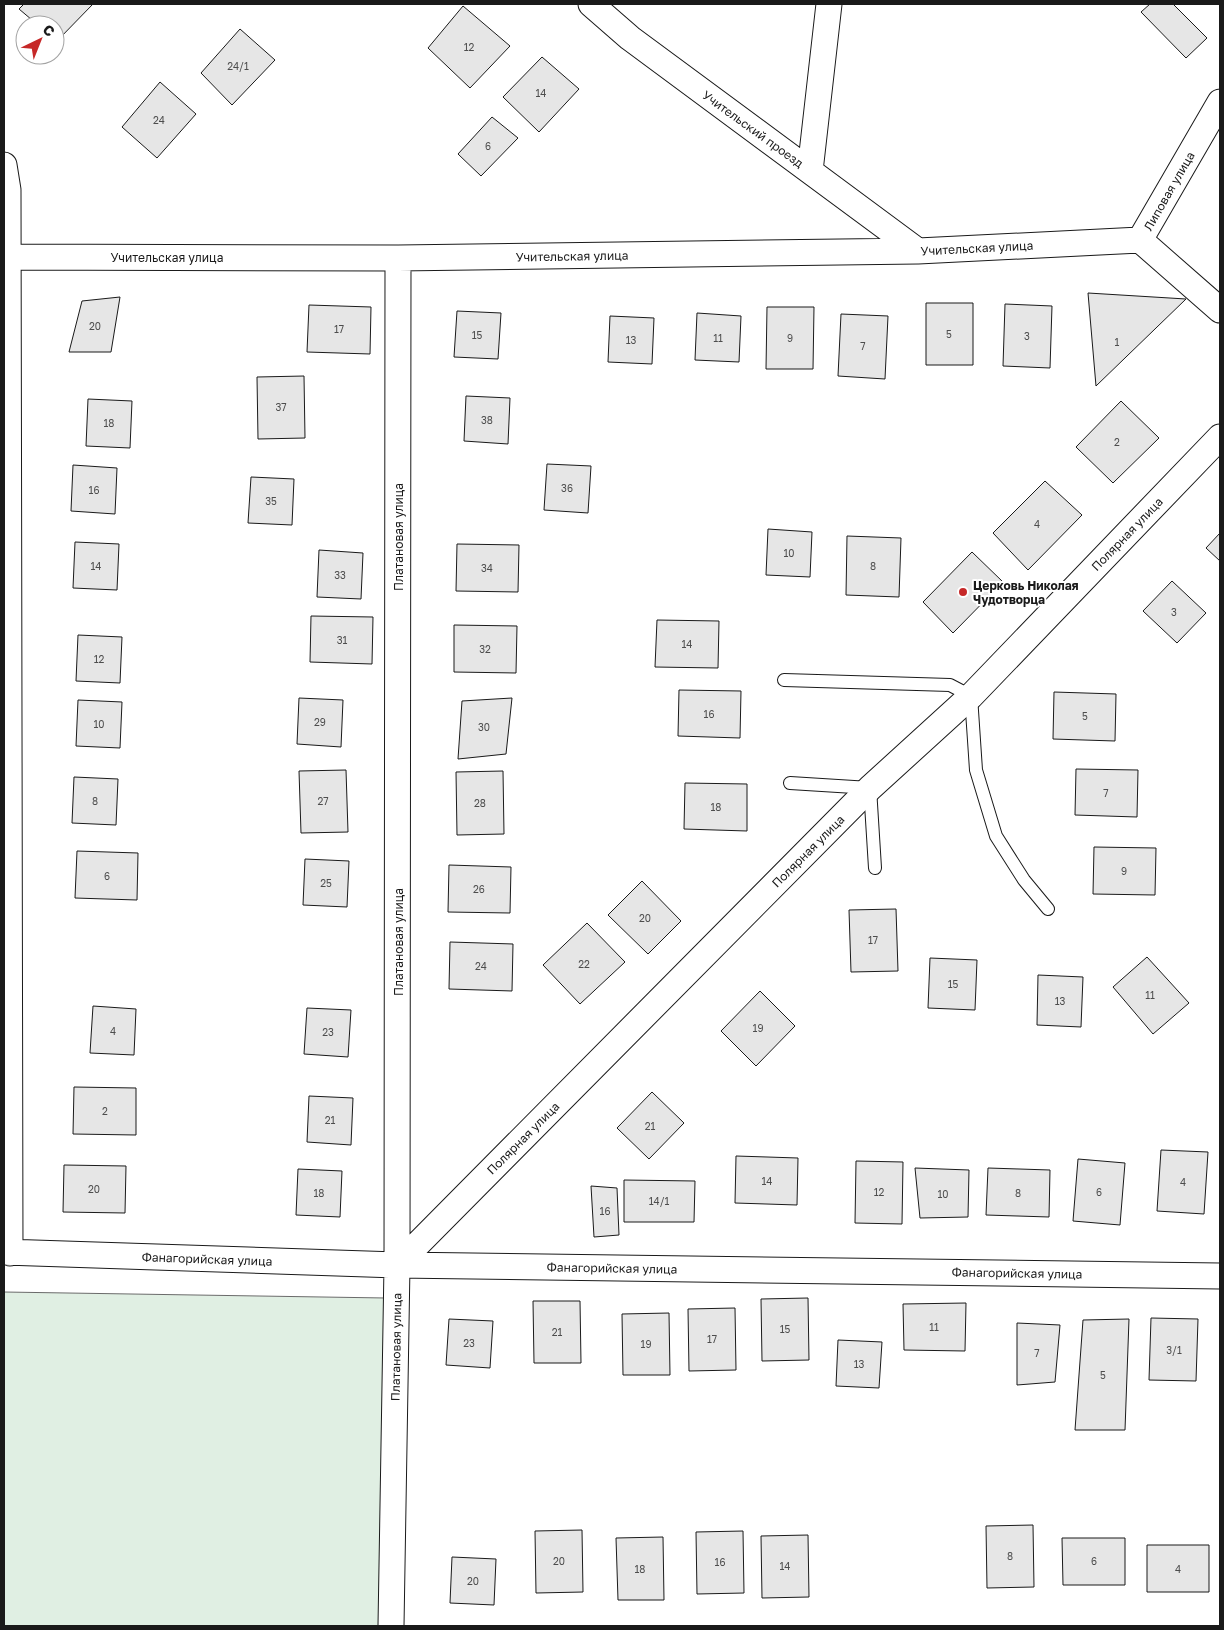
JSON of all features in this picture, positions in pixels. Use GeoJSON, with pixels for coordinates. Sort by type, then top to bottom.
{"type":"FeatureCollection","features":[{"type":"Feature","properties":{"kind":"street","name":"Учительский проезд"},"geometry":{"type":"LineString","coordinates":[[591,4],[630,38],[918,251]]}},
{"type":"Feature","properties":{"kind":"street"},"geometry":{"type":"LineString","coordinates":[[810,171],[828,4]]}},
{"type":"Feature","properties":{"kind":"street","name":"Липовая улица"},"geometry":{"type":"LineString","coordinates":[[1220,102],[1140,240],[1220,310]]}},
{"type":"Feature","properties":{"kind":"street"},"geometry":{"type":"LineString","coordinates":[[4,165],[8,190],[5,257],[7,1252]]}},
{"type":"Feature","properties":{"kind":"street","name":"Учительская улица"},"geometry":{"type":"LineString","coordinates":[[5,257],[398,258],[918,251],[1140,240]]}},
{"type":"Feature","properties":{"kind":"street","name":"Платановая улица"},"geometry":{"type":"LineString","coordinates":[[390,1626],[397,1266],[398,258]]}},
{"type":"Feature","properties":{"kind":"street","name":"Полярная улица"},"geometry":{"type":"LineString","coordinates":[[397,1266],[870,788],[971,696],[1220,437]]}},
{"type":"Feature","properties":{"kind":"street","name":"Фанагорийская улица"},"geometry":{"type":"LineString","coordinates":[[7,1252],[397,1266],[1220,1276]]}},
{"type":"Feature","properties":{"kind":"lane"},"geometry":{"type":"LineString","coordinates":[[784,680],[950,685],[971,696],[976,770],[996,836],[1024,880],[1048,909]]}},
{"type":"Feature","properties":{"kind":"lane"},"geometry":{"type":"LineString","coordinates":[[790,783],[870,788],[875,868]]}},
{"type":"Feature","properties":{"kind":"green space"},"geometry":{"type":"Polygon","coordinates":[[[4,1292],[386,1298],[385,1626],[4,1626],[4,1292]]]}},
{"type":"Feature","properties":{"kind":"building"},"geometry":{"type":"Polygon","coordinates":[[[24,4],[93,4],[65,33],[65,15],[26,15],[19,9],[24,4]]]}},
{"type":"Feature","properties":{"kind":"building"},"geometry":{"type":"Polygon","coordinates":[[[1150,4],[1173,4],[1207,38],[1186,58],[1141,12],[1150,4]]]}},
{"type":"Feature","properties":{"kind":"building"},"geometry":{"type":"Polygon","coordinates":[[[463,6],[510,46],[470,88],[428,48],[463,6]]]}},
{"type":"Feature","properties":{"kind":"building"},"geometry":{"type":"Polygon","coordinates":[[[240,29],[275,60],[232,105],[201,73],[240,29]]]}},
{"type":"Feature","properties":{"kind":"building"},"geometry":{"type":"Polygon","coordinates":[[[542,57],[579,89],[539,132],[503,97],[542,57]]]}},
{"type":"Feature","properties":{"kind":"building"},"geometry":{"type":"Polygon","coordinates":[[[160,82],[196,114],[157,158],[122,127],[160,82]]]}},
{"type":"Feature","properties":{"kind":"building"},"geometry":{"type":"Polygon","coordinates":[[[492,117],[518,138],[481,176],[458,154],[492,117]]]}},
{"type":"Feature","properties":{"kind":"building"},"geometry":{"type":"Polygon","coordinates":[[[1088,293],[1186,299],[1096,386],[1088,293]]]}},
{"type":"Feature","properties":{"kind":"building"},"geometry":{"type":"Polygon","coordinates":[[[120,297],[111,352],[69,352],[82,301],[120,297]]]}},
{"type":"Feature","properties":{"kind":"building"},"geometry":{"type":"Polygon","coordinates":[[[926,303],[973,303],[973,365],[926,365],[926,303]]]}},
{"type":"Feature","properties":{"kind":"building"},"geometry":{"type":"Polygon","coordinates":[[[1005,304],[1052,306],[1050,368],[1003,366],[1005,304]]]}},
{"type":"Feature","properties":{"kind":"building"},"geometry":{"type":"Polygon","coordinates":[[[309,305],[371,307],[370,354],[307,352],[309,305]]]}},
{"type":"Feature","properties":{"kind":"building"},"geometry":{"type":"Polygon","coordinates":[[[767,307],[814,307],[813,369],[766,369],[767,307]]]}},
{"type":"Feature","properties":{"kind":"building"},"geometry":{"type":"Polygon","coordinates":[[[457,311],[501,313],[498,359],[454,357],[457,311]]]}},
{"type":"Feature","properties":{"kind":"building"},"geometry":{"type":"Polygon","coordinates":[[[697,313],[741,316],[739,362],[695,360],[697,313]]]}},
{"type":"Feature","properties":{"kind":"building"},"geometry":{"type":"Polygon","coordinates":[[[841,314],[888,316],[885,379],[838,376],[841,314]]]}},
{"type":"Feature","properties":{"kind":"building"},"geometry":{"type":"Polygon","coordinates":[[[610,316],[654,318],[652,364],[608,362],[610,316]]]}},
{"type":"Feature","properties":{"kind":"building"},"geometry":{"type":"Polygon","coordinates":[[[304,376],[305,438],[258,439],[257,377],[304,376]]]}},
{"type":"Feature","properties":{"kind":"building"},"geometry":{"type":"Polygon","coordinates":[[[466,396],[510,398],[508,444],[464,441],[466,396]]]}},
{"type":"Feature","properties":{"kind":"building"},"geometry":{"type":"Polygon","coordinates":[[[88,399],[132,401],[130,448],[86,446],[88,399]]]}},
{"type":"Feature","properties":{"kind":"building"},"geometry":{"type":"Polygon","coordinates":[[[1121,401],[1159,438],[1113,483],[1076,447],[1121,401]]]}},
{"type":"Feature","properties":{"kind":"building"},"geometry":{"type":"Polygon","coordinates":[[[547,464],[591,466],[588,513],[544,510],[547,464]]]}},
{"type":"Feature","properties":{"kind":"building"},"geometry":{"type":"Polygon","coordinates":[[[73,465],[117,468],[115,514],[71,511],[73,465]]]}},
{"type":"Feature","properties":{"kind":"building"},"geometry":{"type":"Polygon","coordinates":[[[251,477],[294,479],[292,525],[248,523],[251,477]]]}},
{"type":"Feature","properties":{"kind":"building"},"geometry":{"type":"Polygon","coordinates":[[[1045,481],[1082,515],[1028,570],[993,533],[1045,481]]]}},
{"type":"Feature","properties":{"kind":"building"},"geometry":{"type":"Polygon","coordinates":[[[768,529],[812,532],[810,577],[766,575],[768,529]]]}},
{"type":"Feature","properties":{"kind":"building"},"geometry":{"type":"Polygon","coordinates":[[[1220,533],[1220,561],[1206,548],[1220,533]]]}},
{"type":"Feature","properties":{"kind":"building"},"geometry":{"type":"Polygon","coordinates":[[[847,536],[901,538],[899,597],[846,595],[847,536]]]}},
{"type":"Feature","properties":{"kind":"building"},"geometry":{"type":"Polygon","coordinates":[[[75,542],[119,544],[117,590],[73,588],[75,542]]]}},
{"type":"Feature","properties":{"kind":"building"},"geometry":{"type":"Polygon","coordinates":[[[457,544],[519,545],[518,592],[456,591],[457,544]]]}},
{"type":"Feature","properties":{"kind":"building"},"geometry":{"type":"Polygon","coordinates":[[[319,550],[363,553],[361,599],[317,597],[319,550]]]}},
{"type":"Feature","properties":{"kind":"building","name":"Церковь Николая Чудотворца"},"geometry":{"type":"Polygon","coordinates":[[[972,552],[1003,582],[953,633],[923,602],[972,552]]]}},
{"type":"Feature","properties":{"kind":"building"},"geometry":{"type":"Polygon","coordinates":[[[1172,581],[1206,613],[1177,643],[1143,611],[1172,581]]]}},
{"type":"Feature","properties":{"kind":"building"},"geometry":{"type":"Polygon","coordinates":[[[311,616],[373,617],[372,664],[310,662],[311,616]]]}},
{"type":"Feature","properties":{"kind":"building"},"geometry":{"type":"Polygon","coordinates":[[[657,620],[719,621],[718,668],[655,667],[657,620]]]}},
{"type":"Feature","properties":{"kind":"building"},"geometry":{"type":"Polygon","coordinates":[[[454,625],[517,626],[516,673],[454,672],[454,625]]]}},
{"type":"Feature","properties":{"kind":"building"},"geometry":{"type":"Polygon","coordinates":[[[78,635],[122,637],[120,683],[76,681],[78,635]]]}},
{"type":"Feature","properties":{"kind":"building"},"geometry":{"type":"Polygon","coordinates":[[[679,690],[741,691],[740,738],[678,736],[679,690]]]}},
{"type":"Feature","properties":{"kind":"building"},"geometry":{"type":"Polygon","coordinates":[[[1054,692],[1116,694],[1115,741],[1053,739],[1054,692]]]}},
{"type":"Feature","properties":{"kind":"building"},"geometry":{"type":"Polygon","coordinates":[[[299,698],[343,700],[341,747],[297,744],[299,698]]]}},
{"type":"Feature","properties":{"kind":"building"},"geometry":{"type":"Polygon","coordinates":[[[512,698],[506,754],[458,759],[462,701],[512,698]]]}},
{"type":"Feature","properties":{"kind":"building"},"geometry":{"type":"Polygon","coordinates":[[[78,700],[122,702],[120,748],[76,746],[78,700]]]}},
{"type":"Feature","properties":{"kind":"building"},"geometry":{"type":"Polygon","coordinates":[[[1076,769],[1138,770],[1137,817],[1075,815],[1076,769]]]}},
{"type":"Feature","properties":{"kind":"building"},"geometry":{"type":"Polygon","coordinates":[[[346,770],[348,832],[301,833],[299,771],[346,770]]]}},
{"type":"Feature","properties":{"kind":"building"},"geometry":{"type":"Polygon","coordinates":[[[503,771],[504,834],[457,835],[456,772],[503,771]]]}},
{"type":"Feature","properties":{"kind":"building"},"geometry":{"type":"Polygon","coordinates":[[[74,777],[118,779],[116,825],[72,823],[74,777]]]}},
{"type":"Feature","properties":{"kind":"building"},"geometry":{"type":"Polygon","coordinates":[[[685,783],[747,784],[747,831],[684,829],[685,783]]]}},
{"type":"Feature","properties":{"kind":"building"},"geometry":{"type":"Polygon","coordinates":[[[1094,847],[1156,848],[1155,895],[1093,894],[1094,847]]]}},
{"type":"Feature","properties":{"kind":"building"},"geometry":{"type":"Polygon","coordinates":[[[77,851],[138,853],[137,900],[75,898],[77,851]]]}},
{"type":"Feature","properties":{"kind":"building"},"geometry":{"type":"Polygon","coordinates":[[[305,859],[349,861],[347,907],[303,905],[305,859]]]}},
{"type":"Feature","properties":{"kind":"building"},"geometry":{"type":"Polygon","coordinates":[[[449,865],[511,867],[510,913],[448,912],[449,865]]]}},
{"type":"Feature","properties":{"kind":"building"},"geometry":{"type":"Polygon","coordinates":[[[642,881],[681,921],[648,954],[608,915],[642,881]]]}},
{"type":"Feature","properties":{"kind":"building"},"geometry":{"type":"Polygon","coordinates":[[[896,909],[898,971],[851,972],[849,910],[896,909]]]}},
{"type":"Feature","properties":{"kind":"building"},"geometry":{"type":"Polygon","coordinates":[[[587,923],[625,962],[580,1004],[543,965],[587,923]]]}},
{"type":"Feature","properties":{"kind":"building"},"geometry":{"type":"Polygon","coordinates":[[[450,942],[513,944],[512,991],[449,989],[450,942]]]}},
{"type":"Feature","properties":{"kind":"building"},"geometry":{"type":"Polygon","coordinates":[[[1147,957],[1189,1003],[1153,1034],[1113,987],[1147,957]]]}},
{"type":"Feature","properties":{"kind":"building"},"geometry":{"type":"Polygon","coordinates":[[[930,958],[977,960],[975,1010],[928,1008],[930,958]]]}},
{"type":"Feature","properties":{"kind":"building"},"geometry":{"type":"Polygon","coordinates":[[[1038,975],[1083,977],[1081,1027],[1037,1025],[1038,975]]]}},
{"type":"Feature","properties":{"kind":"building"},"geometry":{"type":"Polygon","coordinates":[[[760,991],[795,1026],[756,1066],[721,1031],[760,991]]]}},
{"type":"Feature","properties":{"kind":"building"},"geometry":{"type":"Polygon","coordinates":[[[93,1006],[136,1009],[134,1055],[90,1053],[93,1006]]]}},
{"type":"Feature","properties":{"kind":"building"},"geometry":{"type":"Polygon","coordinates":[[[307,1008],[351,1010],[348,1057],[304,1054],[307,1008]]]}},
{"type":"Feature","properties":{"kind":"building"},"geometry":{"type":"Polygon","coordinates":[[[74,1087],[136,1088],[136,1135],[73,1134],[74,1087]]]}},
{"type":"Feature","properties":{"kind":"building"},"geometry":{"type":"Polygon","coordinates":[[[652,1092],[684,1123],[649,1159],[617,1128],[652,1092]]]}},
{"type":"Feature","properties":{"kind":"building"},"geometry":{"type":"Polygon","coordinates":[[[309,1096],[353,1098],[351,1145],[307,1142],[309,1096]]]}},
{"type":"Feature","properties":{"kind":"building"},"geometry":{"type":"Polygon","coordinates":[[[1161,1150],[1208,1152],[1204,1214],[1157,1211],[1161,1150]]]}},
{"type":"Feature","properties":{"kind":"building"},"geometry":{"type":"Polygon","coordinates":[[[736,1156],[798,1158],[797,1205],[735,1203],[736,1156]]]}},
{"type":"Feature","properties":{"kind":"building"},"geometry":{"type":"Polygon","coordinates":[[[1078,1159],[1125,1163],[1120,1225],[1073,1221],[1078,1159]]]}},
{"type":"Feature","properties":{"kind":"building"},"geometry":{"type":"Polygon","coordinates":[[[856,1161],[903,1162],[902,1224],[855,1223],[856,1161]]]}},
{"type":"Feature","properties":{"kind":"building"},"geometry":{"type":"Polygon","coordinates":[[[64,1165],[126,1166],[125,1213],[63,1212],[64,1165]]]}},
{"type":"Feature","properties":{"kind":"building"},"geometry":{"type":"Polygon","coordinates":[[[915,1168],[969,1170],[968,1217],[920,1218],[915,1168]]]}},
{"type":"Feature","properties":{"kind":"building"},"geometry":{"type":"Polygon","coordinates":[[[988,1168],[1050,1170],[1049,1217],[986,1215],[988,1168]]]}},
{"type":"Feature","properties":{"kind":"building"},"geometry":{"type":"Polygon","coordinates":[[[298,1169],[342,1171],[340,1217],[296,1215],[298,1169]]]}},
{"type":"Feature","properties":{"kind":"building"},"geometry":{"type":"Polygon","coordinates":[[[624,1180],[695,1181],[694,1222],[624,1222],[624,1180]]]}},
{"type":"Feature","properties":{"kind":"building"},"geometry":{"type":"Polygon","coordinates":[[[591,1186],[617,1188],[619,1235],[594,1237],[591,1186]]]}},
{"type":"Feature","properties":{"kind":"building"},"geometry":{"type":"Polygon","coordinates":[[[808,1298],[809,1360],[762,1361],[761,1299],[808,1298]]]}},
{"type":"Feature","properties":{"kind":"building"},"geometry":{"type":"Polygon","coordinates":[[[533,1301],[580,1301],[581,1363],[534,1363],[533,1301]]]}},
{"type":"Feature","properties":{"kind":"building"},"geometry":{"type":"Polygon","coordinates":[[[966,1303],[965,1351],[904,1350],[903,1304],[966,1303]]]}},
{"type":"Feature","properties":{"kind":"building"},"geometry":{"type":"Polygon","coordinates":[[[735,1308],[736,1370],[689,1371],[688,1309],[735,1308]]]}},
{"type":"Feature","properties":{"kind":"building"},"geometry":{"type":"Polygon","coordinates":[[[669,1313],[670,1375],[623,1375],[622,1314],[669,1313]]]}},
{"type":"Feature","properties":{"kind":"building"},"geometry":{"type":"Polygon","coordinates":[[[1151,1318],[1198,1319],[1196,1381],[1149,1380],[1151,1318]]]}},
{"type":"Feature","properties":{"kind":"building"},"geometry":{"type":"Polygon","coordinates":[[[449,1319],[493,1321],[490,1368],[446,1365],[449,1319]]]}},
{"type":"Feature","properties":{"kind":"building"},"geometry":{"type":"Polygon","coordinates":[[[1129,1319],[1125,1430],[1075,1430],[1083,1320],[1129,1319]]]}},
{"type":"Feature","properties":{"kind":"building"},"geometry":{"type":"Polygon","coordinates":[[[1017,1323],[1060,1325],[1055,1382],[1017,1385],[1017,1323]]]}},
{"type":"Feature","properties":{"kind":"building"},"geometry":{"type":"Polygon","coordinates":[[[838,1340],[882,1342],[879,1388],[836,1386],[838,1340]]]}},
{"type":"Feature","properties":{"kind":"building"},"geometry":{"type":"Polygon","coordinates":[[[1033,1525],[1034,1587],[987,1588],[986,1526],[1033,1525]]]}},
{"type":"Feature","properties":{"kind":"building"},"geometry":{"type":"Polygon","coordinates":[[[582,1530],[583,1592],[536,1593],[535,1531],[582,1530]]]}},
{"type":"Feature","properties":{"kind":"building"},"geometry":{"type":"Polygon","coordinates":[[[743,1531],[744,1593],[697,1594],[696,1532],[743,1531]]]}},
{"type":"Feature","properties":{"kind":"building"},"geometry":{"type":"Polygon","coordinates":[[[808,1535],[809,1597],[762,1598],[761,1536],[808,1535]]]}},
{"type":"Feature","properties":{"kind":"building"},"geometry":{"type":"Polygon","coordinates":[[[663,1537],[664,1600],[618,1600],[616,1538],[663,1537]]]}},
{"type":"Feature","properties":{"kind":"building"},"geometry":{"type":"Polygon","coordinates":[[[1062,1538],[1125,1538],[1125,1585],[1063,1585],[1062,1538]]]}},
{"type":"Feature","properties":{"kind":"building"},"geometry":{"type":"Polygon","coordinates":[[[1147,1545],[1209,1545],[1209,1592],[1147,1592],[1147,1545]]]}},
{"type":"Feature","properties":{"kind":"building"},"geometry":{"type":"Polygon","coordinates":[[[452,1557],[496,1559],[494,1605],[450,1603],[452,1557]]]}},
{"type":"Feature","properties":{"kind":"place","name":"Церковь Николая Чудотворца"},"geometry":{"type":"Point","coordinates":[963,592]}}]}
